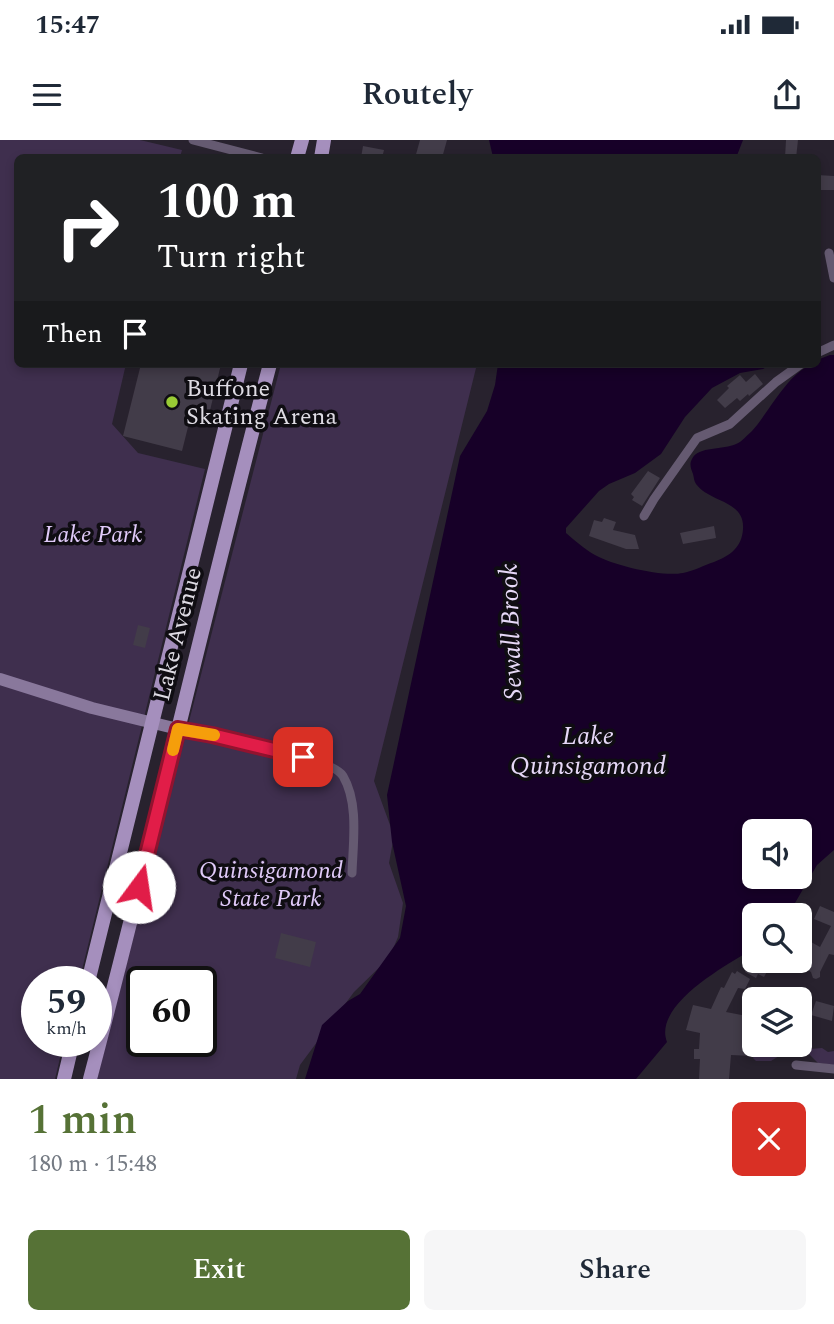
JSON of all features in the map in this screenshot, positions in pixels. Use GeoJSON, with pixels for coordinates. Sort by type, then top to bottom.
{"type":"FeatureCollection","features":[{"type":"Feature","properties":{"kind":"main road","name":"Lake Avenue"},"geometry":{"type":"LineString","coordinates":[[92,966],[240,368]]}},
{"type":"Feature","properties":{"kind":"main road","name":"Lake Avenue"},"geometry":{"type":"LineString","coordinates":[[90,1079],[269,368]]}},
{"type":"Feature","properties":{"kind":"main road"},"geometry":{"type":"LineString","coordinates":[[0,679],[152,724],[178,729]]}},
{"type":"Feature","properties":{"kind":"main road"},"geometry":{"type":"LineString","coordinates":[[64,1079],[69,1057]]}},
{"type":"Feature","properties":{"kind":"street"},"geometry":{"type":"LineString","coordinates":[[193,140],[247,154]]}},
{"type":"Feature","properties":{"kind":"street"},"geometry":{"type":"LineString","coordinates":[[831,252],[834,278]]}},
{"type":"Feature","properties":{"kind":"street"},"geometry":{"type":"LineString","coordinates":[[644,516],[697,438],[730,424],[776,382],[796,368]]}},
{"type":"Feature","properties":{"kind":"street"},"geometry":{"type":"LineString","coordinates":[[178,729],[236,740],[309,758],[333,767],[342,775],[349,790],[353,837],[352,873]]}},
{"type":"Feature","properties":{"kind":"street"},"geometry":{"type":"LineString","coordinates":[[796,1065],[834,1069]]}},
{"type":"Feature","properties":{"kind":"green space","name":"Lake Park"},"geometry":{"type":"Polygon","coordinates":[[[0,140],[140,140],[182,150],[181,154],[14,154],[14,368],[125,368],[112,424],[138,453],[205,469],[83,966],[21,966],[21,1057],[60,1057],[55,1079],[0,1079],[0,140]]]}},
{"type":"Feature","properties":{"kind":"green space","name":"Quinsigamond State Park"},"geometry":{"type":"Polygon","coordinates":[[[280,368],[476,368],[374,781],[394,836],[389,863],[403,903],[398,937],[389,958],[354,992],[300,1065],[296,1079],[97,1079],[103,1057],[112,1057],[112,1021],[126,966],[126,1057],[217,1057],[217,966],[126,966],[280,368]]]}},
{"type":"Feature","properties":{"kind":"green space"},"geometry":{"type":"Polygon","coordinates":[[[812,1049],[834,1051],[834,1065],[818,1063],[812,1057],[812,1049]]]}},
{"type":"Feature","properties":{"kind":"green space"},"geometry":{"type":"Polygon","coordinates":[[[777,1057],[771,1061],[756,1061],[753,1058],[777,1057]]]}},
{"type":"Feature","properties":{"kind":"water"},"geometry":{"type":"Polygon","coordinates":[[[489,140],[743,140],[738,154],[492,154],[489,140]]]}},
{"type":"Feature","properties":{"kind":"water","name":"Lake Quinsigamond"},"geometry":{"type":"Polygon","coordinates":[[[834,355],[834,850],[817,865],[812,874],[812,819],[742,819],[742,889],[803,889],[795,903],[742,903],[742,956],[693,989],[680,1002],[670,1015],[665,1028],[667,1042],[636,1079],[305,1079],[322,1025],[348,1001],[360,994],[400,938],[406,906],[392,842],[387,795],[460,456],[487,411],[497,368],[765,368],[740,373],[712,388],[685,417],[661,454],[635,473],[599,491],[566,528],[566,533],[573,539],[604,559],[639,570],[674,574],[691,571],[725,557],[738,546],[743,529],[742,520],[733,507],[696,484],[692,459],[705,450],[731,446],[742,440],[790,381],[805,368],[821,368],[821,358],[834,355]]]}},
{"type":"Feature","properties":{"kind":"building"},"geometry":{"type":"Polygon","coordinates":[[[420,140],[447,140],[443,154],[416,154],[420,140]]]}},
{"type":"Feature","properties":{"kind":"building"},"geometry":{"type":"Polygon","coordinates":[[[786,140],[798,140],[796,154],[785,154],[786,140]]]}},
{"type":"Feature","properties":{"kind":"building"},"geometry":{"type":"Polygon","coordinates":[[[363,146],[384,150],[383,154],[362,154],[363,146]]]}},
{"type":"Feature","properties":{"kind":"building"},"geometry":{"type":"Polygon","coordinates":[[[821,175],[834,176],[834,190],[821,190],[821,175]]]}},
{"type":"Feature","properties":{"kind":"building","name":"Buffone Skating Arena"},"geometry":{"type":"Polygon","coordinates":[[[140,368],[220,368],[208,419],[191,415],[182,451],[123,436],[140,368]]]}},
{"type":"Feature","properties":{"kind":"building"},"geometry":{"type":"Polygon","coordinates":[[[755,374],[763,384],[749,396],[748,394],[740,401],[737,398],[725,408],[717,400],[729,388],[727,386],[740,375],[746,382],[755,374]]]}},
{"type":"Feature","properties":{"kind":"building"},"geometry":{"type":"Polygon","coordinates":[[[648,471],[660,478],[642,506],[632,500],[634,497],[631,494],[648,471]]]}},
{"type":"Feature","properties":{"kind":"building"},"geometry":{"type":"Polygon","coordinates":[[[604,518],[616,522],[613,530],[635,535],[639,549],[626,549],[589,536],[594,520],[602,522],[604,518]]]}},
{"type":"Feature","properties":{"kind":"building"},"geometry":{"type":"Polygon","coordinates":[[[714,526],[716,538],[683,544],[680,533],[714,526]]]}},
{"type":"Feature","properties":{"kind":"building"},"geometry":{"type":"Polygon","coordinates":[[[138,625],[150,628],[145,648],[133,645],[138,625]]]}},
{"type":"Feature","properties":{"kind":"building"},"geometry":{"type":"Polygon","coordinates":[[[820,906],[834,912],[834,955],[829,954],[820,977],[816,979],[811,973],[812,943],[820,947],[831,926],[814,919],[820,906]]]}},
{"type":"Feature","properties":{"kind":"building"},"geometry":{"type":"Polygon","coordinates":[[[281,933],[316,942],[310,967],[275,958],[281,933]]]}},
{"type":"Feature","properties":{"kind":"building"},"geometry":{"type":"Polygon","coordinates":[[[737,971],[750,979],[746,987],[738,988],[726,1012],[742,1015],[742,1056],[731,1055],[729,1079],[699,1079],[700,1059],[694,1059],[694,1049],[699,1049],[700,1033],[686,1030],[693,1005],[711,1009],[721,987],[724,988],[732,972],[735,974],[737,971]]]}},
{"type":"Feature","properties":{"kind":"building"},"geometry":{"type":"Polygon","coordinates":[[[747,973],[766,973],[764,977],[758,974],[756,978],[747,973]]]}},
{"type":"Feature","properties":{"kind":"building"},"geometry":{"type":"Polygon","coordinates":[[[816,1001],[834,1006],[832,1021],[812,1015],[816,1001]]]}},
{"type":"Feature","properties":{"kind":"slow traffic"},"geometry":{"type":"LineString","coordinates":[[173,750],[178,729],[214,735]]}},
{"type":"Feature","properties":{"kind":"place","name":"Buffone Skating Arena"},"geometry":{"type":"Point","coordinates":[172,402]}},
{"type":"Feature","properties":{"kind":"route"},"geometry":{"type":"LineString","coordinates":[[139,887],[178,729],[303,757]]}},
{"type":"Feature","properties":{"kind":"water label","name":"Sewall Brook"},"geometry":{"type":"Point","coordinates":[510,632]}}]}
